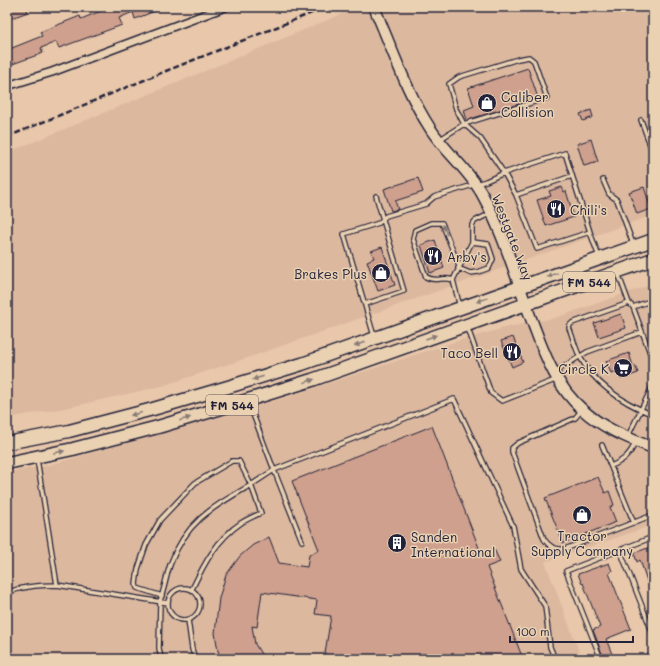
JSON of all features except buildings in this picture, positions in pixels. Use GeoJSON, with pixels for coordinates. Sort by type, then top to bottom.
{"type":"FeatureCollection","features":[{"type":"Feature","properties":{"kind":"main road","name":"FM 544"},"geometry":{"type":"LineString","coordinates":[[7,443],[69,431],[153,409],[241,383],[375,338],[653,240]]}},
{"type":"Feature","properties":{"kind":"main road","name":"FM 544"},"geometry":{"type":"LineString","coordinates":[[7,463],[73,449],[158,427],[312,380],[653,259]]}},
{"type":"Feature","properties":{"kind":"main road"},"geometry":{"type":"LineString","coordinates":[[241,383],[248,400]]}},
{"type":"Feature","properties":{"kind":"street"},"geometry":{"type":"LineString","coordinates":[[7,86],[52,72],[225,7]]}},
{"type":"Feature","properties":{"kind":"street","name":"Westgate Way"},"geometry":{"type":"LineString","coordinates":[[374,7],[418,107],[438,141],[475,184],[492,213],[544,355],[563,389],[582,410],[607,427],[653,448]]}},
{"type":"Feature","properties":{"kind":"lane"},"geometry":{"type":"LineString","coordinates":[[438,141],[464,124],[547,98],[534,61],[529,57],[459,77],[449,84],[456,109],[464,124],[480,138],[504,173],[516,195],[537,249],[590,232]]}},
{"type":"Feature","properties":{"kind":"lane"},"geometry":{"type":"LineString","coordinates":[[641,120],[653,153]]}},
{"type":"Feature","properties":{"kind":"lane"},"geometry":{"type":"LineString","coordinates":[[375,338],[344,234],[379,223],[386,216],[426,204],[434,197],[565,153],[599,259]]}},
{"type":"Feature","properties":{"kind":"lane"},"geometry":{"type":"LineString","coordinates":[[516,195],[572,176]]}},
{"type":"Feature","properties":{"kind":"lane"},"geometry":{"type":"LineString","coordinates":[[603,180],[609,194],[617,200],[634,247]]}},
{"type":"Feature","properties":{"kind":"lane"},"geometry":{"type":"LineString","coordinates":[[365,304],[404,291],[376,196]]}},
{"type":"Feature","properties":{"kind":"lane"},"geometry":{"type":"LineString","coordinates":[[460,308],[453,280],[472,242],[471,230],[475,221],[492,213]]}},
{"type":"Feature","properties":{"kind":"lane"},"geometry":{"type":"LineString","coordinates":[[453,280],[446,277],[432,280],[426,277],[412,239],[415,230],[431,223],[442,223],[459,267],[470,273],[486,269],[492,264],[493,257],[488,244],[472,242]]}},
{"type":"Feature","properties":{"kind":"lane"},"geometry":{"type":"LineString","coordinates":[[617,272],[629,303],[633,307],[653,361]]}},
{"type":"Feature","properties":{"kind":"lane"},"geometry":{"type":"LineString","coordinates":[[633,307],[652,300],[653,306]]}},
{"type":"Feature","properties":{"kind":"lane"},"geometry":{"type":"LineString","coordinates":[[629,303],[570,324],[569,328],[579,356],[603,386],[641,410],[653,415]]}},
{"type":"Feature","properties":{"kind":"lane"},"geometry":{"type":"LineString","coordinates":[[467,325],[491,393],[502,400],[555,376],[579,356],[642,332]]}},
{"type":"Feature","properties":{"kind":"lane"},"geometry":{"type":"LineString","coordinates":[[611,466],[622,461],[628,456],[641,410],[653,385]]}},
{"type":"Feature","properties":{"kind":"lane"},"geometry":{"type":"LineString","coordinates":[[162,659],[159,648],[160,601],[169,567],[179,543],[196,522],[207,512],[274,470],[454,399],[513,526],[521,569],[546,606],[550,647],[555,659]]}},
{"type":"Feature","properties":{"kind":"lane"},"geometry":{"type":"LineString","coordinates":[[248,400],[302,541]]}},
{"type":"Feature","properties":{"kind":"lane"},"geometry":{"type":"LineString","coordinates":[[582,410],[575,418],[518,443],[512,448],[512,452],[544,539],[548,545],[559,550],[565,549],[653,515]]}},
{"type":"Feature","properties":{"kind":"lane"},"geometry":{"type":"LineString","coordinates":[[602,445],[634,523]]}},
{"type":"Feature","properties":{"kind":"lane"},"geometry":{"type":"LineString","coordinates":[[37,456],[57,585]]}},
{"type":"Feature","properties":{"kind":"lane"},"geometry":{"type":"LineString","coordinates":[[162,596],[137,588],[136,586],[138,569],[146,545],[160,520],[195,484],[232,461],[239,461],[251,485],[261,513],[241,524],[219,543],[205,562],[192,590]]}},
{"type":"Feature","properties":{"kind":"lane"},"geometry":{"type":"LineString","coordinates":[[601,659],[566,571],[653,538]]}},
{"type":"Feature","properties":{"kind":"lane"},"geometry":{"type":"LineString","coordinates":[[620,550],[653,634]]}},
{"type":"Feature","properties":{"kind":"lane"},"geometry":{"type":"LineString","coordinates":[[7,593],[43,585],[57,585],[168,603]]}},
{"type":"Feature","properties":{"kind":"lane"},"geometry":{"type":"LineString","coordinates":[[187,588],[192,590],[199,596],[200,606],[196,615],[188,620],[179,620],[169,611],[168,603],[171,594],[178,589],[187,588]]}},
{"type":"Feature","properties":{"kind":"lane"},"geometry":{"type":"LineString","coordinates":[[188,620],[195,659]]}},
{"type":"Feature","properties":{"kind":"shaded area"},"geometry":{"type":"Polygon","coordinates":[[[359,7],[653,7],[653,215],[253,356],[162,386],[70,407],[7,418],[7,153],[359,7]]]}},
{"type":"Feature","properties":{"kind":"shaded area"},"geometry":{"type":"Polygon","coordinates":[[[653,284],[653,525],[545,562],[582,659],[7,659],[7,472],[46,466],[284,398],[457,341],[508,327],[555,318],[653,284]]]}},
{"type":"Feature","properties":{"kind":"railway"},"geometry":{"type":"LineString","coordinates":[[7,137],[166,71],[327,7]]}},
{"type":"Feature","properties":{"kind":"place","name":"Caliber Collision"},"geometry":{"type":"Point","coordinates":[487,103]}},
{"type":"Feature","properties":{"kind":"place","name":"Chili's"},"geometry":{"type":"Point","coordinates":[556,209]}},
{"type":"Feature","properties":{"kind":"place","name":"Arby's"},"geometry":{"type":"Point","coordinates":[433,256]}},
{"type":"Feature","properties":{"kind":"place","name":"Brakes Plus"},"geometry":{"type":"Point","coordinates":[381,273]}},
{"type":"Feature","properties":{"kind":"place","name":"Taco Bell"},"geometry":{"type":"Point","coordinates":[512,352]}},
{"type":"Feature","properties":{"kind":"place","name":"Circle K"},"geometry":{"type":"Point","coordinates":[623,368]}},
{"type":"Feature","properties":{"kind":"place","name":"Tractor Supply Company"},"geometry":{"type":"Point","coordinates":[582,515]}},
{"type":"Feature","properties":{"kind":"place","name":"Sanden International"},"geometry":{"type":"Point","coordinates":[397,543]}}]}
